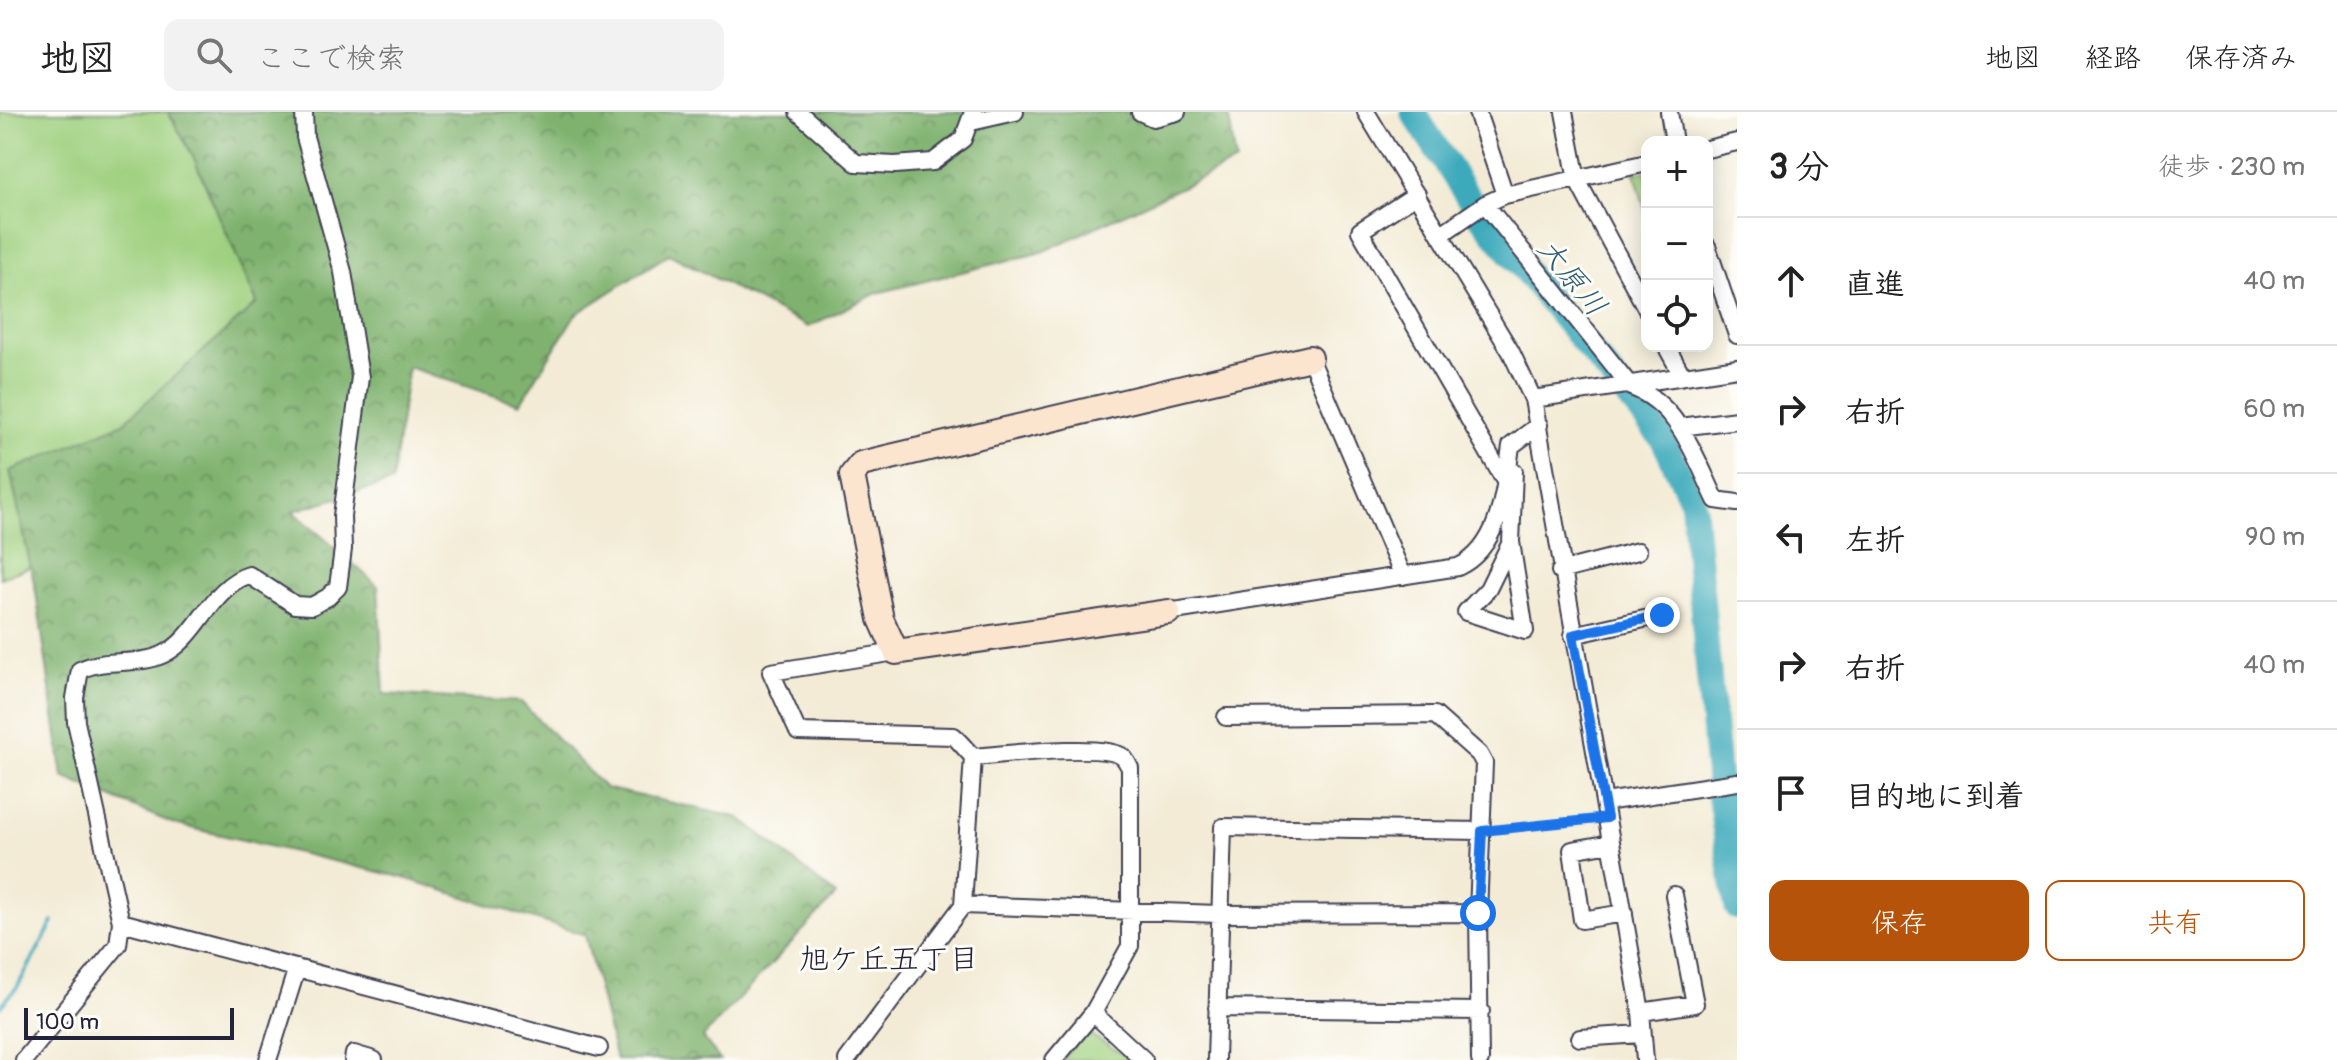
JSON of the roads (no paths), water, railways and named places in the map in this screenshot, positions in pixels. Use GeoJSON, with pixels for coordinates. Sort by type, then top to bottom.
{"type":"FeatureCollection","features":[{"type":"Feature","properties":{"kind":"street"},"geometry":{"type":"LineString","coordinates":[[24,1060],[118,945],[121,922],[76,722],[75,698],[80,670],[97,662],[135,661],[163,654],[179,643],[235,579],[249,575],[295,605],[312,606],[338,587],[342,516],[360,377],[352,315],[305,137],[304,112]]}},
{"type":"Feature","properties":{"kind":"street"},"geometry":{"type":"LineString","coordinates":[[798,112],[856,163],[895,165],[933,162],[963,139],[972,117],[1015,112]]}},
{"type":"Feature","properties":{"kind":"street"},"geometry":{"type":"LineString","coordinates":[[1140,112],[1153,118],[1177,112]]}},
{"type":"Feature","properties":{"kind":"street"},"geometry":{"type":"LineString","coordinates":[[1366,112],[1511,352],[1533,399],[1560,571],[1641,1012],[1645,1060]]}},
{"type":"Feature","properties":{"kind":"street"},"geometry":{"type":"LineString","coordinates":[[1477,112],[1505,195]]}},
{"type":"Feature","properties":{"kind":"street"},"geometry":{"type":"LineString","coordinates":[[1564,112],[1577,180],[1641,299]]}},
{"type":"Feature","properties":{"kind":"street"},"geometry":{"type":"LineString","coordinates":[[1669,112],[1673,136]]}},
{"type":"Feature","properties":{"kind":"street"},"geometry":{"type":"LineString","coordinates":[[1713,148],[1737,142]]}},
{"type":"Feature","properties":{"kind":"street"},"geometry":{"type":"LineString","coordinates":[[1440,235],[1485,204],[1505,195],[1641,164]]}},
{"type":"Feature","properties":{"kind":"street"},"geometry":{"type":"LineString","coordinates":[[1417,194],[1360,231],[1506,483]]}},
{"type":"Feature","properties":{"kind":"street"},"geometry":{"type":"LineString","coordinates":[[1485,204],[1631,387],[1653,395],[1680,427],[1716,500],[1737,503]]}},
{"type":"Feature","properties":{"kind":"street"},"geometry":{"type":"LineString","coordinates":[[1713,264],[1737,335]]}},
{"type":"Feature","properties":{"kind":"street"},"geometry":{"type":"LineString","coordinates":[[1669,352],[1682,375]]}},
{"type":"Feature","properties":{"kind":"street"},"geometry":{"type":"LineString","coordinates":[[896,652],[881,619],[852,475],[861,464],[1310,358],[1403,576]]}},
{"type":"Feature","properties":{"kind":"street"},"geometry":{"type":"LineString","coordinates":[[1533,399],[1631,387],[1682,375],[1737,368]]}},
{"type":"Feature","properties":{"kind":"street"},"geometry":{"type":"LineString","coordinates":[[1680,427],[1737,420]]}},
{"type":"Feature","properties":{"kind":"street"},"geometry":{"type":"LineString","coordinates":[[847,1060],[963,905],[973,757],[954,736],[798,732],[771,672],[1458,567],[1478,554],[1489,541],[1506,483],[1511,446],[1539,425]]}},
{"type":"Feature","properties":{"kind":"street"},"geometry":{"type":"LineString","coordinates":[[1511,446],[1516,484],[1511,542],[1525,631],[1466,612],[1488,589],[1511,542]]}},
{"type":"Feature","properties":{"kind":"street"},"geometry":{"type":"LineString","coordinates":[[1560,571],[1638,551]]}},
{"type":"Feature","properties":{"kind":"street"},"geometry":{"type":"LineString","coordinates":[[1573,635],[1662,615]]}},
{"type":"Feature","properties":{"kind":"street"},"geometry":{"type":"LineString","coordinates":[[1226,717],[1435,715],[1479,754],[1484,763],[1478,913],[1480,1060]]}},
{"type":"Feature","properties":{"kind":"street"},"geometry":{"type":"LineString","coordinates":[[973,757],[1104,751],[1123,757],[1130,768],[1130,946],[1124,962],[1093,1013],[1054,1060]]}},
{"type":"Feature","properties":{"kind":"street"},"geometry":{"type":"LineString","coordinates":[[1606,810],[1737,782]]}},
{"type":"Feature","properties":{"kind":"street"},"geometry":{"type":"LineString","coordinates":[[1216,1060],[1223,827],[1482,831]]}},
{"type":"Feature","properties":{"kind":"street"},"geometry":{"type":"LineString","coordinates":[[1611,843],[1572,850],[1582,920],[1624,913]]}},
{"type":"Feature","properties":{"kind":"street"},"geometry":{"type":"LineString","coordinates":[[1641,1012],[1695,1004],[1674,895]]}},
{"type":"Feature","properties":{"kind":"street"},"geometry":{"type":"LineString","coordinates":[[963,905],[1219,914],[1478,913]]}},
{"type":"Feature","properties":{"kind":"street"},"geometry":{"type":"LineString","coordinates":[[121,922],[297,968],[587,1052]]}},
{"type":"Feature","properties":{"kind":"street"},"geometry":{"type":"LineString","coordinates":[[268,1060],[297,968]]}},
{"type":"Feature","properties":{"kind":"street"},"geometry":{"type":"LineString","coordinates":[[1217,1008],[1481,1011]]}},
{"type":"Feature","properties":{"kind":"street"},"geometry":{"type":"LineString","coordinates":[[1093,1013],[1144,1060]]}},
{"type":"Feature","properties":{"kind":"street"},"geometry":{"type":"LineString","coordinates":[[1580,1038],[1642,1034]]}},
{"type":"Feature","properties":{"kind":"street"},"geometry":{"type":"LineString","coordinates":[[353,1060],[354,1054],[374,1060]]}},
{"type":"Feature","properties":{"kind":"waterway","name":"大原川"},"geometry":{"type":"LineString","coordinates":[[1413,112],[1479,214],[1663,439],[1693,502],[1720,797],[1737,907]]}},
{"type":"Feature","properties":{"kind":"waterway"},"geometry":{"type":"LineString","coordinates":[[0,1007],[18,986],[53,922]]}},
{"type":"Feature","properties":{"kind":"district","name":"旭ケ丘五丁目"},"geometry":{"type":"Point","coordinates":[889,959]}}]}
